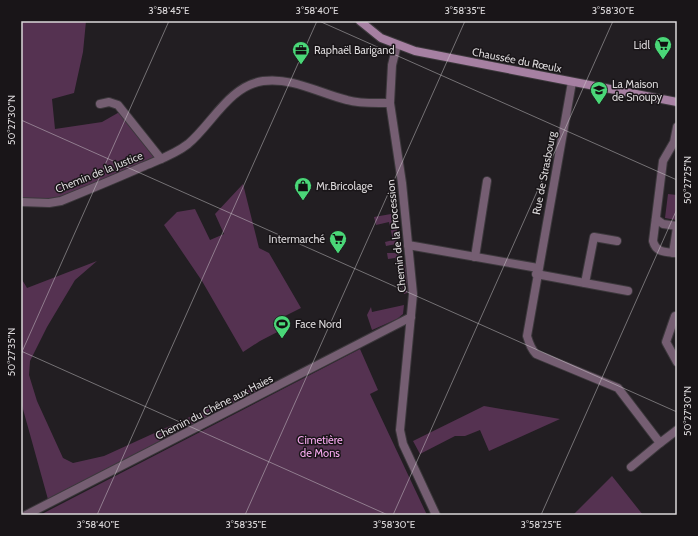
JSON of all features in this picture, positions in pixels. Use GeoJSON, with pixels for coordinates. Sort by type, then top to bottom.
{"type":"FeatureCollection","features":[{"type":"Feature","properties":{"kind":"main road","name":"Chaussée du Rœulx"},"geometry":{"type":"LineString","coordinates":[[360,21],[375,34],[397,45],[415,51],[677,102]]}},
{"type":"Feature","properties":{"kind":"street","name":"Chemin de la Procession"},"geometry":{"type":"LineString","coordinates":[[397,45],[392,65],[390,104],[398,152],[413,294],[400,430],[403,444],[436,515]]}},
{"type":"Feature","properties":{"kind":"street","name":"Chemin de la Justice"},"geometry":{"type":"LineString","coordinates":[[21,202],[50,203],[61,201],[161,159],[188,144],[203,130],[237,91],[252,83],[277,80],[291,82],[347,100],[362,103],[390,104]]}},
{"type":"Feature","properties":{"kind":"street","name":"Rue de Strasbourg"},"geometry":{"type":"LineString","coordinates":[[572,82],[526,336],[532,350],[536,354],[618,388],[660,443]]}},
{"type":"Feature","properties":{"kind":"street","name":"Chemin de la Justice"},"geometry":{"type":"LineString","coordinates":[[100,104],[109,102],[118,105],[161,159]]}},
{"type":"Feature","properties":{"kind":"street"},"geometry":{"type":"LineString","coordinates":[[656,219],[663,224],[677,227],[675,253],[658,250],[655,247],[656,219],[663,161],[674,142],[677,127]]}},
{"type":"Feature","properties":{"kind":"street"},"geometry":{"type":"LineString","coordinates":[[474,257],[487,181]]}},
{"type":"Feature","properties":{"kind":"street"},"geometry":{"type":"LineString","coordinates":[[585,283],[594,237],[617,241]]}},
{"type":"Feature","properties":{"kind":"street"},"geometry":{"type":"LineString","coordinates":[[408,245],[474,257],[585,283],[628,291]]}},
{"type":"Feature","properties":{"kind":"street"},"geometry":{"type":"LineString","coordinates":[[675,316],[666,342],[677,362]]}},
{"type":"Feature","properties":{"kind":"street","name":"Chemin du Chêne aux Haies"},"geometry":{"type":"LineString","coordinates":[[26,515],[411,317]]}},
{"type":"Feature","properties":{"kind":"street"},"geometry":{"type":"LineString","coordinates":[[631,467],[677,430]]}},
{"type":"Feature","properties":{"kind":"green space"},"geometry":{"type":"Polygon","coordinates":[[[21,21],[86,21],[83,52],[74,93],[52,99],[55,129],[102,122],[123,110],[161,159],[61,201],[21,202],[21,21]]]}},
{"type":"Feature","properties":{"kind":"green space"},"geometry":{"type":"Polygon","coordinates":[[[243,184],[259,248],[269,253],[301,308],[285,316],[289,326],[260,341],[243,352],[202,281],[164,225],[177,212],[195,209],[210,240],[224,234],[215,214],[243,184]]]}},
{"type":"Feature","properties":{"kind":"green space"},"geometry":{"type":"Polygon","coordinates":[[[668,194],[677,195],[676,220],[665,218],[668,194]]]}},
{"type":"Feature","properties":{"kind":"green space"},"geometry":{"type":"Polygon","coordinates":[[[391,214],[396,224],[397,241],[396,244],[386,246],[385,242],[393,240],[389,222],[376,225],[374,217],[391,214]]]}},
{"type":"Feature","properties":{"kind":"green space"},"geometry":{"type":"Polygon","coordinates":[[[387,253],[399,253],[401,256],[408,284],[407,293],[404,294],[395,258],[388,259],[387,253]]]}},
{"type":"Feature","properties":{"kind":"green space"},"geometry":{"type":"Polygon","coordinates":[[[97,261],[75,280],[47,327],[30,361],[29,375],[37,401],[63,458],[73,463],[104,456],[264,383],[268,391],[49,503],[21,402],[21,278],[27,288],[97,261]]]}},
{"type":"Feature","properties":{"kind":"green space"},"geometry":{"type":"Polygon","coordinates":[[[404,305],[403,314],[397,319],[372,330],[367,315],[371,307],[372,312],[404,305]]]}},
{"type":"Feature","properties":{"kind":"green space","name":"Cimetière de Mons"},"geometry":{"type":"Polygon","coordinates":[[[360,349],[378,390],[370,394],[427,515],[40,515],[360,349]]]}},
{"type":"Feature","properties":{"kind":"green space"},"geometry":{"type":"Polygon","coordinates":[[[484,406],[560,419],[489,451],[480,430],[465,436],[455,436],[420,454],[413,441],[484,406]]]}},
{"type":"Feature","properties":{"kind":"green space"},"geometry":{"type":"Polygon","coordinates":[[[612,476],[643,515],[573,515],[612,476]]]}},
{"type":"Feature","properties":{"kind":"place","name":"Lidl"},"geometry":{"type":"Point","coordinates":[663,60]}},
{"type":"Feature","properties":{"kind":"place","name":"Raphaël Barigand"},"geometry":{"type":"Point","coordinates":[301,65]}},
{"type":"Feature","properties":{"kind":"place","name":"La Maison de Snoupy"},"geometry":{"type":"Point","coordinates":[599,105]}},
{"type":"Feature","properties":{"kind":"place","name":"Mr.Bricolage"},"geometry":{"type":"Point","coordinates":[303,201]}},
{"type":"Feature","properties":{"kind":"place","name":"Intermarché"},"geometry":{"type":"Point","coordinates":[338,254]}},
{"type":"Feature","properties":{"kind":"place","name":"Face Nord"},"geometry":{"type":"Point","coordinates":[282,339]}}]}
